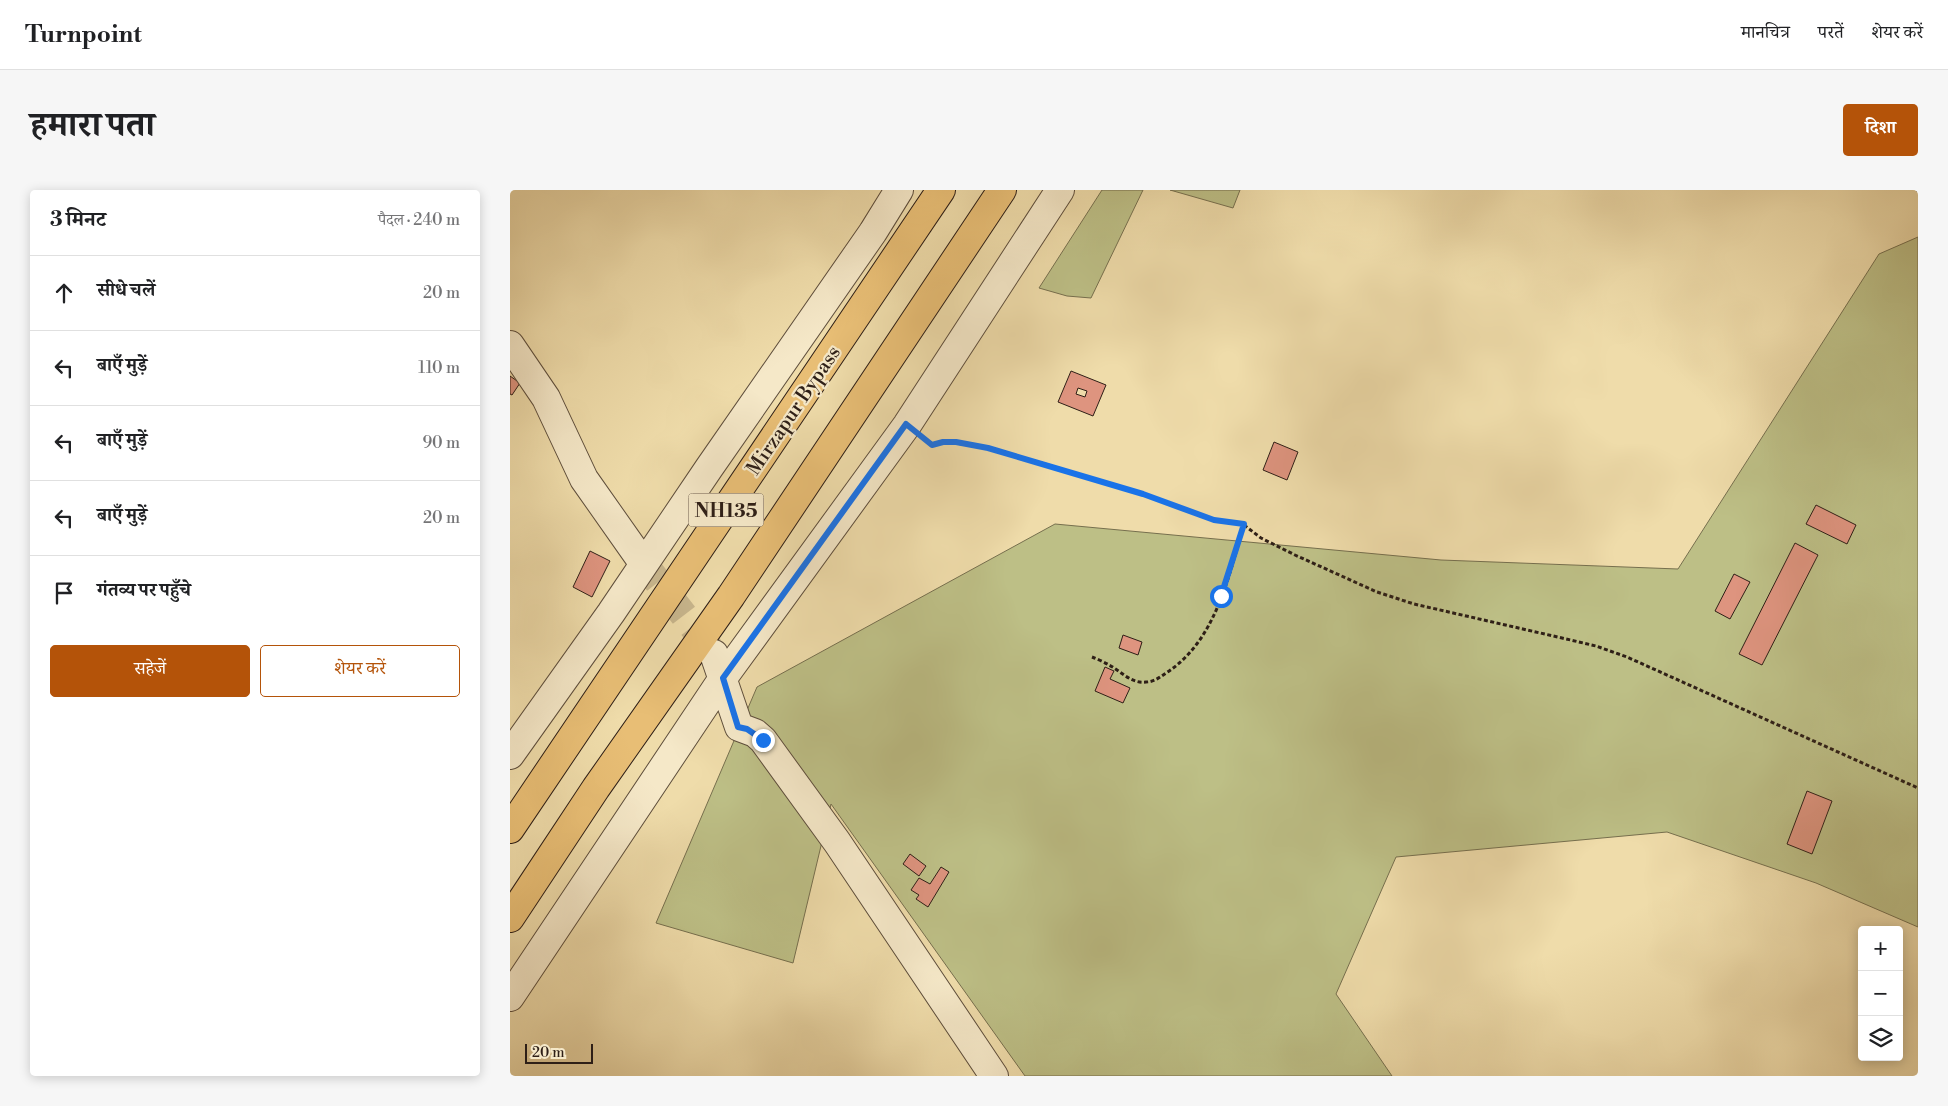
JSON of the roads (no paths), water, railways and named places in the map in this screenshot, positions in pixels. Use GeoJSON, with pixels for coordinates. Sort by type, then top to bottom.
{"type":"FeatureCollection","features":[{"type":"Feature","properties":{"kind":"highway","name":"Mirzapur Bypass"},"geometry":{"type":"LineString","coordinates":[[510,828],[941,190]]}},
{"type":"Feature","properties":{"kind":"highway","name":"NH135"},"geometry":{"type":"LineString","coordinates":[[510,918],[596,788],[731,596],[1002,190]]}},
{"type":"Feature","properties":{"kind":"street"},"geometry":{"type":"LineString","coordinates":[[510,755],[611,613],[899,190]]}},
{"type":"Feature","properties":{"kind":"street"},"geometry":{"type":"LineString","coordinates":[[510,997],[719,666],[906,424],[1060,190]]}},
{"type":"Feature","properties":{"kind":"street"},"geometry":{"type":"LineString","coordinates":[[510,345],[546,398],[584,479],[641,560]]}},
{"type":"Feature","properties":{"kind":"street"},"geometry":{"type":"LineString","coordinates":[[719,666],[738,727],[747,729],[763,740],[837,842],[994,1076]]}},
{"type":"Feature","properties":{"kind":"tunnel"},"geometry":{"type":"LineString","coordinates":[[641,560],[714,654]]}}]}
